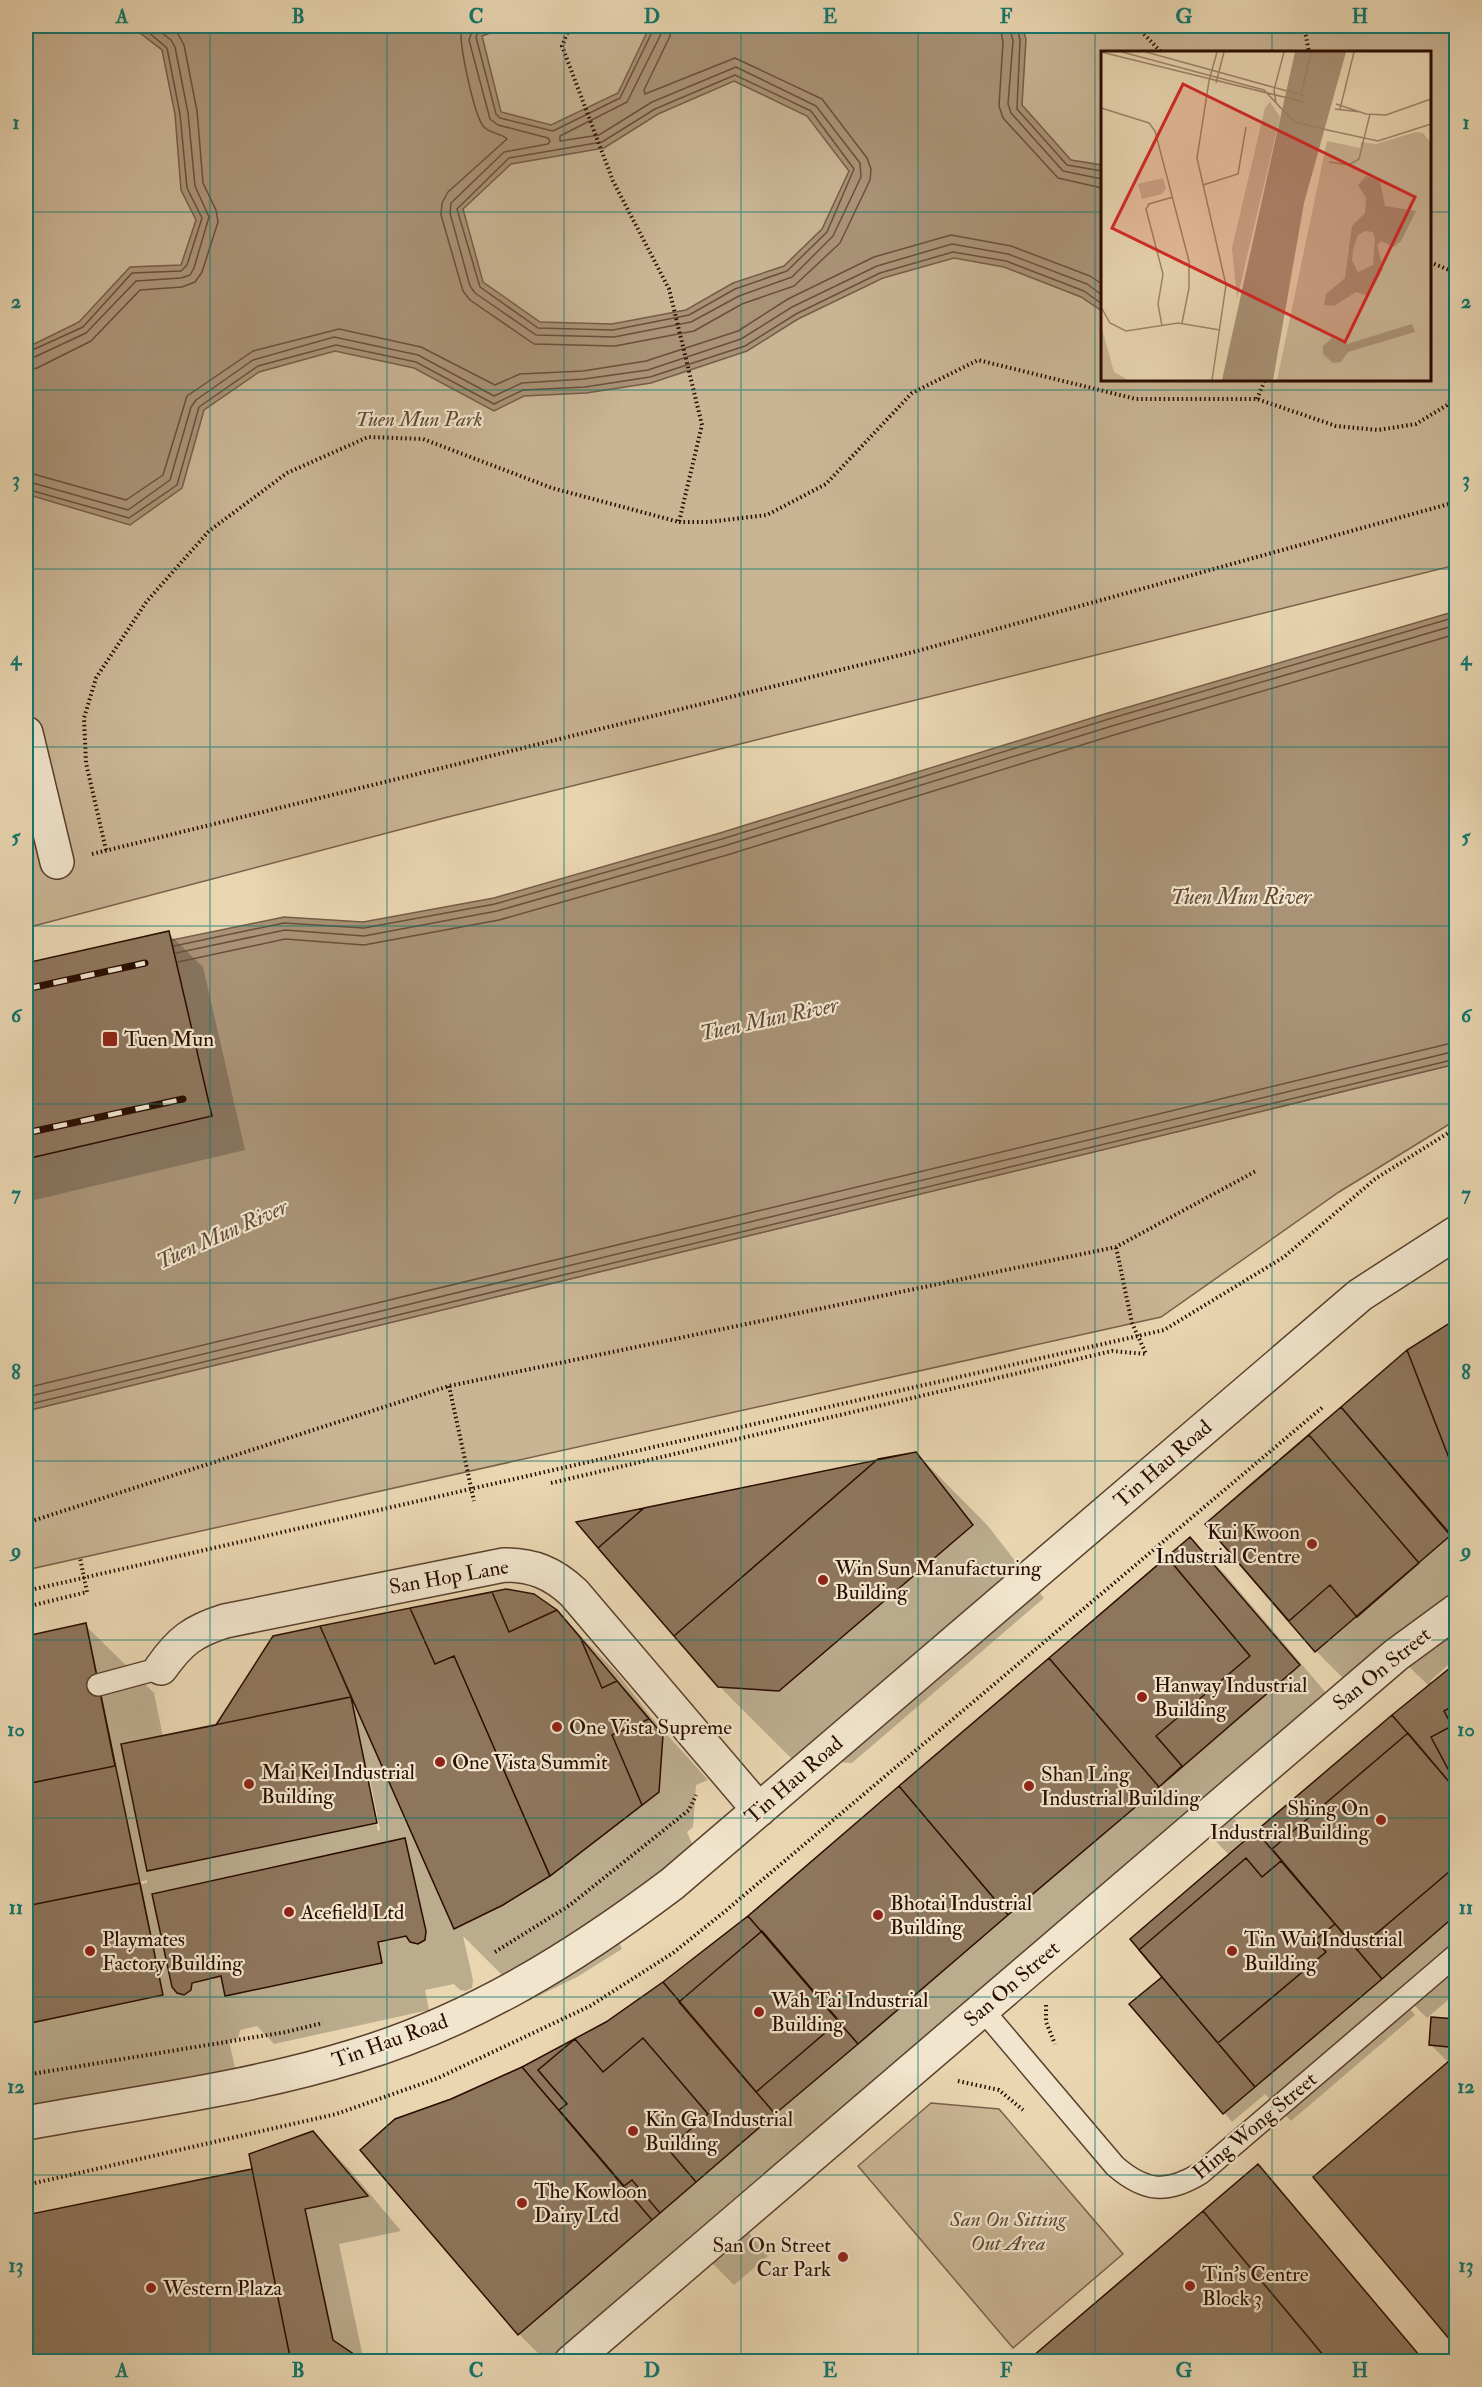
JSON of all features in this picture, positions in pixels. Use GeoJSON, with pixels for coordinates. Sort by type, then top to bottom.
{"type":"FeatureCollection","features":[{"type":"Feature","properties":{"kind":"street"},"geometry":{"type":"LineString","coordinates":[[26,733],[57,862]]}},
{"type":"Feature","properties":{"kind":"street","name":"Tin Hau Road"},"geometry":{"type":"LineString","coordinates":[[26,2123],[287,2075],[356,2056],[424,2031],[508,1992],[554,1967],[614,1928],[672,1884],[1360,1295],[1456,1233]]}},
{"type":"Feature","properties":{"kind":"street","name":"San Hop Lane"},"geometry":{"type":"LineString","coordinates":[[161,1668],[177,1646],[199,1629],[225,1621],[504,1565],[524,1565],[543,1570],[560,1580],[574,1593],[759,1810]]}},
{"type":"Feature","properties":{"kind":"street","name":"San On Street"},"geometry":{"type":"LineString","coordinates":[[571,2361],[1396,1654],[1456,1611]]}},
{"type":"Feature","properties":{"kind":"lane"},"geometry":{"type":"LineString","coordinates":[[98,1685],[161,1668]]}},
{"type":"Feature","properties":{"kind":"lane","name":"Hing Wong Street"},"geometry":{"type":"LineString","coordinates":[[982,2009],[1115,2166],[1130,2179],[1148,2187],[1166,2188],[1185,2183],[1201,2173],[1456,1955]]}},
{"type":"Feature","properties":{"kind":"path"},"geometry":{"type":"LineString","coordinates":[[570,26],[561,46],[613,181],[669,289],[702,425],[679,522]]}},
{"type":"Feature","properties":{"kind":"path"},"geometry":{"type":"LineString","coordinates":[[1128,26],[1143,33],[1160,51]]}},
{"type":"Feature","properties":{"kind":"path"},"geometry":{"type":"LineString","coordinates":[[1304,26],[1309,51]]}},
{"type":"Feature","properties":{"kind":"path"},"geometry":{"type":"LineString","coordinates":[[1431,263],[1438,268],[1456,273]]}},
{"type":"Feature","properties":{"kind":"path"},"geometry":{"type":"LineString","coordinates":[[106,850],[86,763],[84,718],[96,678],[147,601],[208,531],[287,473],[368,437],[423,439],[552,488],[679,522],[708,522],[767,515],[826,484],[912,393],[978,360],[1136,399],[1257,399],[1336,426],[1378,430],[1416,424],[1447,405],[1456,393]]}},
{"type":"Feature","properties":{"kind":"path"},"geometry":{"type":"LineString","coordinates":[[1257,399],[1266,381]]}},
{"type":"Feature","properties":{"kind":"path"},"geometry":{"type":"LineString","coordinates":[[57,862],[917,651],[1456,502]]}},
{"type":"Feature","properties":{"kind":"path"},"geometry":{"type":"LineString","coordinates":[[26,1591],[1164,1330],[1284,1257],[1375,1179],[1456,1128]]}},
{"type":"Feature","properties":{"kind":"path"},"geometry":{"type":"LineString","coordinates":[[26,1523],[449,1386],[1116,1247],[1256,1171]]}},
{"type":"Feature","properties":{"kind":"path"},"geometry":{"type":"LineString","coordinates":[[551,1483],[1112,1351],[1146,1354],[1132,1323],[1116,1247]]}},
{"type":"Feature","properties":{"kind":"path"},"geometry":{"type":"LineString","coordinates":[[449,1386],[474,1501]]}},
{"type":"Feature","properties":{"kind":"path"},"geometry":{"type":"LineString","coordinates":[[26,1606],[87,1592],[80,1558]]}},
{"type":"Feature","properties":{"kind":"path"},"geometry":{"type":"LineString","coordinates":[[486,1958],[570,1905],[689,1810],[700,1786]]}},
{"type":"Feature","properties":{"kind":"path"},"geometry":{"type":"LineString","coordinates":[[26,2075],[286,2032],[328,2022]]}},
{"type":"Feature","properties":{"kind":"path"},"geometry":{"type":"LineString","coordinates":[[952,2082],[961,2080],[999,2090],[1029,2116]]}},
{"type":"Feature","properties":{"kind":"green space","name":"Tuen Mun Park"},"geometry":{"type":"Polygon","coordinates":[[[26,26],[1456,26],[1456,565],[448,817],[26,928],[26,26]]]}},
{"type":"Feature","properties":{"kind":"green space"},"geometry":{"type":"Polygon","coordinates":[[[1456,1064],[1456,1120],[1339,1192],[1161,1317],[26,1570],[26,1411],[1456,1064]]]}},
{"type":"Feature","properties":{"kind":"green space","name":"San On Sitting Out Area"},"geometry":{"type":"Polygon","coordinates":[[[931,2103],[999,2109],[1123,2254],[1013,2348],[858,2166],[931,2103]]]}},
{"type":"Feature","properties":{"kind":"water"},"geometry":{"type":"Polygon","coordinates":[[[131,26],[510,26],[482,36],[501,112],[551,125],[618,93],[650,26],[1022,26],[1026,39],[1022,105],[1071,160],[1101,165],[1101,310],[1081,297],[1004,267],[954,258],[883,278],[798,319],[747,351],[651,383],[586,393],[524,396],[494,411],[414,368],[335,351],[259,372],[204,410],[182,488],[130,525],[26,494],[26,348],[79,322],[130,267],[181,265],[196,220],[181,190],[175,114],[162,50],[131,26]],[[734,81],[658,114],[604,148],[511,164],[463,209],[483,282],[540,322],[612,324],[686,310],[733,283],[784,266],[822,229],[849,171],[807,116],[734,81]]]}},
{"type":"Feature","properties":{"kind":"water","name":"Tuen Mun River"},"geometry":{"type":"Polygon","coordinates":[[[1456,611],[1456,1064],[26,1411],[26,970],[284,917],[363,922],[494,898],[720,833],[1108,713],[1456,611]]]}},
{"type":"Feature","properties":{"kind":"building","name":"Tuen Mun"},"geometry":{"type":"Polygon","coordinates":[[[169,931],[212,1116],[26,1159],[26,963],[169,931]]]}},
{"type":"Feature","properties":{"kind":"building"},"geometry":{"type":"Polygon","coordinates":[[[1456,1319],[1456,1476],[1407,1350],[1456,1319]]]}},
{"type":"Feature","properties":{"kind":"building"},"geometry":{"type":"Polygon","coordinates":[[[1456,1319],[1456,1542],[1341,1407],[1407,1350],[1456,1319]]]}},
{"type":"Feature","properties":{"kind":"building","name":"Kui Kwoon Industrial Centre"},"geometry":{"type":"Polygon","coordinates":[[[1341,1407],[1451,1535],[1315,1652],[1205,1524],[1341,1407]]]}},
{"type":"Feature","properties":{"kind":"building","name":"Kui Kwoon Industrial Centre"},"geometry":{"type":"Polygon","coordinates":[[[1309,1435],[1419,1563],[1357,1617],[1330,1585],[1289,1621],[1205,1524],[1309,1435]]]}},
{"type":"Feature","properties":{"kind":"building","name":"Win Sun Manufacturing Building"},"geometry":{"type":"Polygon","coordinates":[[[916,1452],[973,1525],[779,1691],[718,1687],[674,1636],[878,1459],[916,1452]]]}},
{"type":"Feature","properties":{"kind":"building","name":"Win Sun Manufacturing Building"},"geometry":{"type":"Polygon","coordinates":[[[916,1452],[973,1525],[779,1691],[718,1687],[598,1548],[644,1508],[916,1452]]]}},
{"type":"Feature","properties":{"kind":"building"},"geometry":{"type":"Polygon","coordinates":[[[644,1508],[598,1548],[576,1522],[644,1508]]]}},
{"type":"Feature","properties":{"kind":"building","name":"Hanway Industrial Building"},"geometry":{"type":"Polygon","coordinates":[[[1190,1537],[1300,1665],[1159,1787],[1049,1658],[1190,1537]]]}},
{"type":"Feature","properties":{"kind":"building","name":"Hanway Industrial Building"},"geometry":{"type":"Polygon","coordinates":[[[1167,1557],[1250,1656],[1156,1736],[1182,1766],[1159,1787],[1049,1658],[1167,1557]]]}},
{"type":"Feature","properties":{"kind":"building","name":"One Vista Supreme"},"geometry":{"type":"Polygon","coordinates":[[[506,1589],[534,1594],[557,1610],[663,1735],[659,1792],[550,1876],[454,1656],[435,1664],[410,1608],[506,1589]]]}},
{"type":"Feature","properties":{"kind":"building","name":"One Vista Supreme"},"geometry":{"type":"Polygon","coordinates":[[[492,1592],[509,1632],[557,1610],[580,1637],[602,1688],[617,1681],[649,1719],[612,1735],[642,1805],[550,1876],[454,1656],[435,1664],[410,1608],[492,1592]]]}},
{"type":"Feature","properties":{"kind":"building","name":"One Vista Summit"},"geometry":{"type":"Polygon","coordinates":[[[410,1608],[435,1664],[454,1656],[550,1876],[503,1905],[454,1929],[320,1626],[410,1608]]]}},
{"type":"Feature","properties":{"kind":"building"},"geometry":{"type":"Polygon","coordinates":[[[86,1623],[115,1766],[26,1784],[26,1636],[86,1623]]]}},
{"type":"Feature","properties":{"kind":"building"},"geometry":{"type":"Polygon","coordinates":[[[86,1623],[163,1995],[26,2024],[26,1636],[86,1623]]]}},
{"type":"Feature","properties":{"kind":"building","name":"Mai Kei Industrial Building"},"geometry":{"type":"Polygon","coordinates":[[[320,1626],[351,1697],[377,1823],[147,1871],[121,1744],[216,1725],[273,1636],[320,1626]]]}},
{"type":"Feature","properties":{"kind":"building","name":"Shan Ling Industrial Building"},"geometry":{"type":"Polygon","coordinates":[[[1049,1658],[1159,1787],[1008,1915],[899,1786],[1049,1658]]]}},
{"type":"Feature","properties":{"kind":"building"},"geometry":{"type":"Polygon","coordinates":[[[1456,1663],[1456,1790],[1392,1715],[1456,1663]]]}},
{"type":"Feature","properties":{"kind":"building","name":"Mai Kei Industrial Building"},"geometry":{"type":"Polygon","coordinates":[[[351,1697],[377,1823],[147,1871],[121,1744],[351,1697]]]}},
{"type":"Feature","properties":{"kind":"building"},"geometry":{"type":"Polygon","coordinates":[[[1456,1704],[1456,1784],[1431,1737],[1452,1726],[1444,1711],[1456,1704]]]}},
{"type":"Feature","properties":{"kind":"building","name":"Shing On Industrial Building"},"geometry":{"type":"Polygon","coordinates":[[[1392,1715],[1456,1790],[1456,1915],[1382,1979],[1256,1831],[1392,1715]]]}},
{"type":"Feature","properties":{"kind":"building","name":"Shing On Industrial Building"},"geometry":{"type":"Polygon","coordinates":[[[1408,1733],[1456,1790],[1456,1866],[1357,1950],[1272,1849],[1408,1733]]]}},
{"type":"Feature","properties":{"kind":"building","name":"Bhotai Industrial Building"},"geometry":{"type":"Polygon","coordinates":[[[899,1786],[1008,1915],[858,2044],[748,1916],[899,1786]]]}},
{"type":"Feature","properties":{"kind":"building"},"geometry":{"type":"Polygon","coordinates":[[[1256,1831],[1382,1979],[1255,2087],[1130,1939],[1256,1831]]]}},
{"type":"Feature","properties":{"kind":"building","name":"Acefield Ltd"},"geometry":{"type":"Polygon","coordinates":[[[405,1838],[426,1931],[425,1940],[418,1944],[410,1942],[406,1936],[378,1942],[382,1963],[225,1996],[221,1976],[192,1983],[191,1990],[184,1995],[177,1993],[172,1987],[152,1894],[405,1838]]]}},
{"type":"Feature","properties":{"kind":"building","name":"Tin Wui Industrial Building"},"geometry":{"type":"Polygon","coordinates":[[[1246,1858],[1262,1877],[1281,1861],[1335,1924],[1315,1940],[1326,1952],[1218,2043],[1139,1950],[1246,1858]]]}},
{"type":"Feature","properties":{"kind":"building","name":"Playmates Factory Building"},"geometry":{"type":"Polygon","coordinates":[[[140,1883],[163,1995],[26,2024],[26,1906],[140,1883]]]}},
{"type":"Feature","properties":{"kind":"building","name":"Wah Tai Industrial Building"},"geometry":{"type":"Polygon","coordinates":[[[748,1916],[858,2044],[775,2114],[663,1982],[748,1916]]]}},
{"type":"Feature","properties":{"kind":"building","name":"Wah Tai Industrial Building"},"geometry":{"type":"Polygon","coordinates":[[[762,1931],[839,2021],[756,2092],[679,2002],[762,1931]]]}},
{"type":"Feature","properties":{"kind":"building"},"geometry":{"type":"Polygon","coordinates":[[[1162,1977],[1255,2087],[1223,2114],[1129,2004],[1162,1977]]]}},
{"type":"Feature","properties":{"kind":"building"},"geometry":{"type":"Polygon","coordinates":[[[663,1982],[775,2114],[652,2220],[522,2067],[606,2022],[663,1982]]]}},
{"type":"Feature","properties":{"kind":"building"},"geometry":{"type":"Polygon","coordinates":[[[1431,2017],[1456,2019],[1456,2055],[1449,2047],[1429,2045],[1431,2017]]]}},
{"type":"Feature","properties":{"kind":"building","name":"Kin Ga Industrial Building"},"geometry":{"type":"Polygon","coordinates":[[[643,2038],[708,2114],[668,2149],[696,2182],[660,2213],[632,2180],[624,2186],[559,2110],[567,2104],[538,2070],[575,2039],[603,2072],[643,2038]]]}},
{"type":"Feature","properties":{"kind":"building"},"geometry":{"type":"Polygon","coordinates":[[[1456,2055],[1456,2347],[1313,2177],[1456,2055]]]}},
{"type":"Feature","properties":{"kind":"building","name":"The Kowloon Dairy Ltd"},"geometry":{"type":"Polygon","coordinates":[[[522,2067],[652,2220],[518,2335],[360,2150],[395,2119],[451,2099],[522,2067]]]}},
{"type":"Feature","properties":{"kind":"building","name":"Western Plaza"},"geometry":{"type":"Polygon","coordinates":[[[313,2131],[368,2196],[305,2209],[333,2340],[355,2355],[356,2362],[26,2362],[26,2215],[252,2169],[249,2154],[313,2131]]]}},
{"type":"Feature","properties":{"kind":"building"},"geometry":{"type":"Polygon","coordinates":[[[1258,2164],[1425,2362],[1026,2362],[1258,2164]]]}},
{"type":"Feature","properties":{"kind":"building","name":"Western Plaza"},"geometry":{"type":"Polygon","coordinates":[[[252,2169],[291,2362],[26,2362],[26,2215],[252,2169]]]}},
{"type":"Feature","properties":{"kind":"building","name":"Tin's Centre Block 3"},"geometry":{"type":"Polygon","coordinates":[[[1203,2211],[1329,2362],[1026,2362],[1203,2211]]]}},
{"type":"Feature","properties":{"kind":"railway"},"geometry":{"type":"LineString","coordinates":[[26,989],[145,963]]}},
{"type":"Feature","properties":{"kind":"railway"},"geometry":{"type":"LineString","coordinates":[[26,1133],[183,1099]]}},
{"type":"Feature","properties":{"kind":"place","name":"Tuen Mun"},"geometry":{"type":"Point","coordinates":[110,1039]}},
{"type":"Feature","properties":{"kind":"place","name":"Kui Kwoon Industrial Centre"},"geometry":{"type":"Point","coordinates":[1312,1544]}},
{"type":"Feature","properties":{"kind":"place","name":"Win Sun Manufacturing Building"},"geometry":{"type":"Point","coordinates":[823,1580]}},
{"type":"Feature","properties":{"kind":"place","name":"Hanway Industrial Building"},"geometry":{"type":"Point","coordinates":[1142,1697]}},
{"type":"Feature","properties":{"kind":"place","name":"One Vista Supreme"},"geometry":{"type":"Point","coordinates":[557,1727]}},
{"type":"Feature","properties":{"kind":"place","name":"One Vista Summit"},"geometry":{"type":"Point","coordinates":[440,1762]}},
{"type":"Feature","properties":{"kind":"place","name":"Mai Kei Industrial Building"},"geometry":{"type":"Point","coordinates":[249,1784]}},
{"type":"Feature","properties":{"kind":"place","name":"Shan Ling Industrial Building"},"geometry":{"type":"Point","coordinates":[1029,1786]}},
{"type":"Feature","properties":{"kind":"place","name":"Shing On Industrial Building"},"geometry":{"type":"Point","coordinates":[1381,1820]}},
{"type":"Feature","properties":{"kind":"place","name":"Acefield Ltd"},"geometry":{"type":"Point","coordinates":[289,1912]}},
{"type":"Feature","properties":{"kind":"place","name":"Bhotai Industrial Building"},"geometry":{"type":"Point","coordinates":[878,1915]}},
{"type":"Feature","properties":{"kind":"place","name":"Playmates Factory Building"},"geometry":{"type":"Point","coordinates":[90,1951]}},
{"type":"Feature","properties":{"kind":"place","name":"Tin Wui Industrial Building"},"geometry":{"type":"Point","coordinates":[1232,1951]}},
{"type":"Feature","properties":{"kind":"place","name":"Wah Tai Industrial Building"},"geometry":{"type":"Point","coordinates":[759,2012]}},
{"type":"Feature","properties":{"kind":"place","name":"Kin Ga Industrial Building"},"geometry":{"type":"Point","coordinates":[633,2131]}},
{"type":"Feature","properties":{"kind":"place","name":"The Kowloon Dairy Ltd"},"geometry":{"type":"Point","coordinates":[522,2203]}},
{"type":"Feature","properties":{"kind":"place","name":"San On Street Car Park"},"geometry":{"type":"Point","coordinates":[843,2257]}},
{"type":"Feature","properties":{"kind":"place","name":"Tin's Centre Block 3"},"geometry":{"type":"Point","coordinates":[1190,2286]}},
{"type":"Feature","properties":{"kind":"place","name":"Western Plaza"},"geometry":{"type":"Point","coordinates":[151,2288]}}]}
